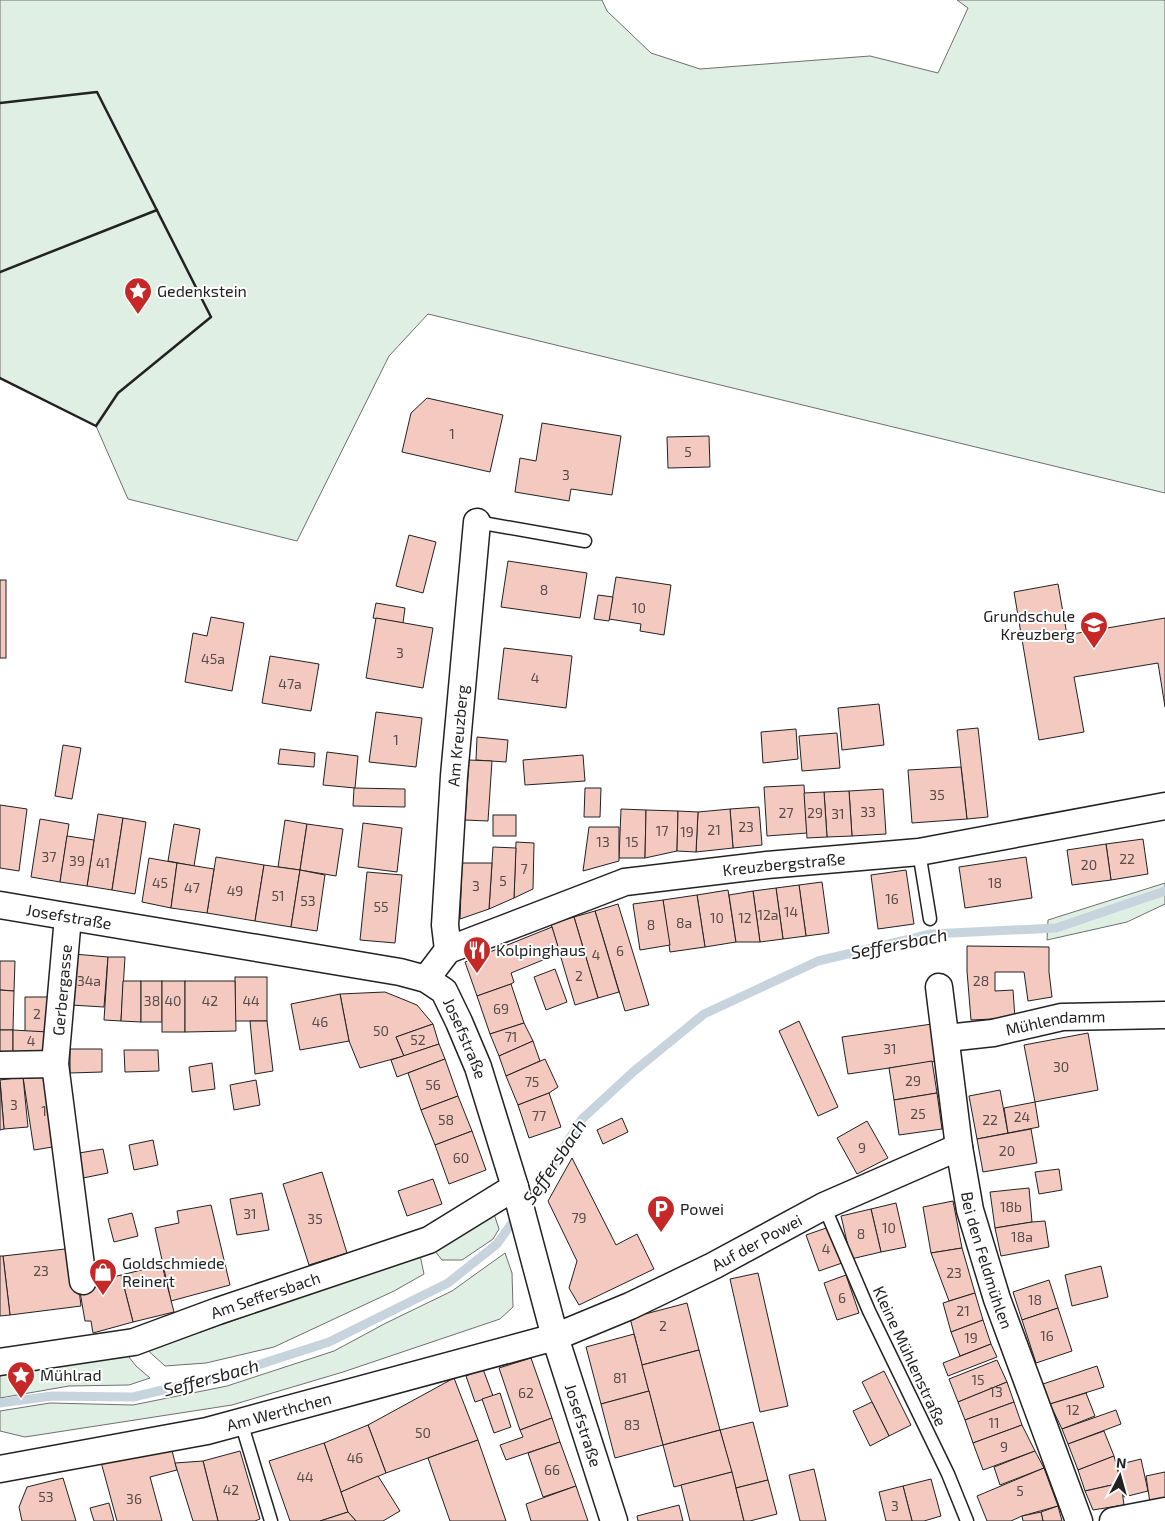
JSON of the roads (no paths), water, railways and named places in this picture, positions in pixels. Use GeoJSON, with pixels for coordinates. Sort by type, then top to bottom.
{"type":"FeatureCollection","features":[{"type":"Feature","properties":{"kind":"street","name":"Am Kreuzberg"},"geometry":{"type":"LineString","coordinates":[[448,950],[445,925],[454,776],[477,522]]}},
{"type":"Feature","properties":{"kind":"street","name":"Kreuzbergstraße"},"geometry":{"type":"LineString","coordinates":[[448,950],[625,882],[767,865],[919,852],[1165,806]]}},
{"type":"Feature","properties":{"kind":"street","name":"Josefstraße"},"geometry":{"type":"LineString","coordinates":[[0,905],[400,972],[426,979],[444,991],[460,1022],[478,1067],[517,1195],[555,1337],[614,1521]]}},
{"type":"Feature","properties":{"kind":"street","name":"Gerbergasse"},"geometry":{"type":"LineString","coordinates":[[68,917],[55,1064],[83,1281]]}},
{"type":"Feature","properties":{"kind":"street"},"geometry":{"type":"LineString","coordinates":[[426,979],[448,950]]}},
{"type":"Feature","properties":{"kind":"street","name":"Bei den Feldmühlen"},"geometry":{"type":"LineString","coordinates":[[939,987],[947,1038],[959,1148],[970,1210],[997,1299],[1079,1521]]}},
{"type":"Feature","properties":{"kind":"street","name":"Mühlendamm"},"geometry":{"type":"LineString","coordinates":[[947,1038],[993,1034],[1062,1017],[1165,1016]]}},
{"type":"Feature","properties":{"kind":"street"},"geometry":{"type":"LineString","coordinates":[[0,1065],[55,1064]]}},
{"type":"Feature","properties":{"kind":"street","name":"Auf der Powei"},"geometry":{"type":"LineString","coordinates":[[555,1337],[630,1306],[713,1266],[824,1206],[959,1148]]}},
{"type":"Feature","properties":{"kind":"street","name":"Am Seffersbach"},"geometry":{"type":"LineString","coordinates":[[0,1362],[134,1342],[218,1311],[429,1240],[517,1195]]}},
{"type":"Feature","properties":{"kind":"street","name":"Am Werthchen"},"geometry":{"type":"LineString","coordinates":[[0,1469],[208,1432],[555,1337]]}},
{"type":"Feature","properties":{"kind":"street"},"geometry":{"type":"LineString","coordinates":[[1113,1521],[1165,1511]]}},
{"type":"Feature","properties":{"kind":"lane"},"geometry":{"type":"LineString","coordinates":[[477,522],[585,541]]}},
{"type":"Feature","properties":{"kind":"lane"},"geometry":{"type":"LineString","coordinates":[[919,852],[930,919]]}},
{"type":"Feature","properties":{"kind":"lane","name":"Kleine Mühlenstraße"},"geometry":{"type":"LineString","coordinates":[[824,1206],[869,1311],[948,1474],[967,1521]]}},
{"type":"Feature","properties":{"kind":"lane"},"geometry":{"type":"LineString","coordinates":[[241,1422],[271,1521]]}},
{"type":"Feature","properties":{"kind":"waterway","name":"Seffersbach"},"geometry":{"type":"LineString","coordinates":[[525,1206],[582,1119],[633,1072],[704,1014],[818,961],[931,934],[1056,928],[1165,891]]}},
{"type":"Feature","properties":{"kind":"waterway","name":"Seffersbach"},"geometry":{"type":"LineString","coordinates":[[0,1403],[52,1396],[133,1397],[227,1375],[329,1342],[448,1283],[497,1244],[517,1216]]}},
{"type":"Feature","properties":{"kind":"place","name":"Gedenkstein"},"geometry":{"type":"Point","coordinates":[138,315]}},
{"type":"Feature","properties":{"kind":"place","name":"Grundschule Kreuzberg"},"geometry":{"type":"Point","coordinates":[1094,649]}},
{"type":"Feature","properties":{"kind":"place","name":"Kolpinghaus"},"geometry":{"type":"Point","coordinates":[477,974]}},
{"type":"Feature","properties":{"kind":"place","name":"Powei"},"geometry":{"type":"Point","coordinates":[661,1233]}},
{"type":"Feature","properties":{"kind":"place","name":"Goldschmiede Reinert"},"geometry":{"type":"Point","coordinates":[103,1296]}},
{"type":"Feature","properties":{"kind":"place","name":"Mühlrad"},"geometry":{"type":"Point","coordinates":[21,1399]}}]}
